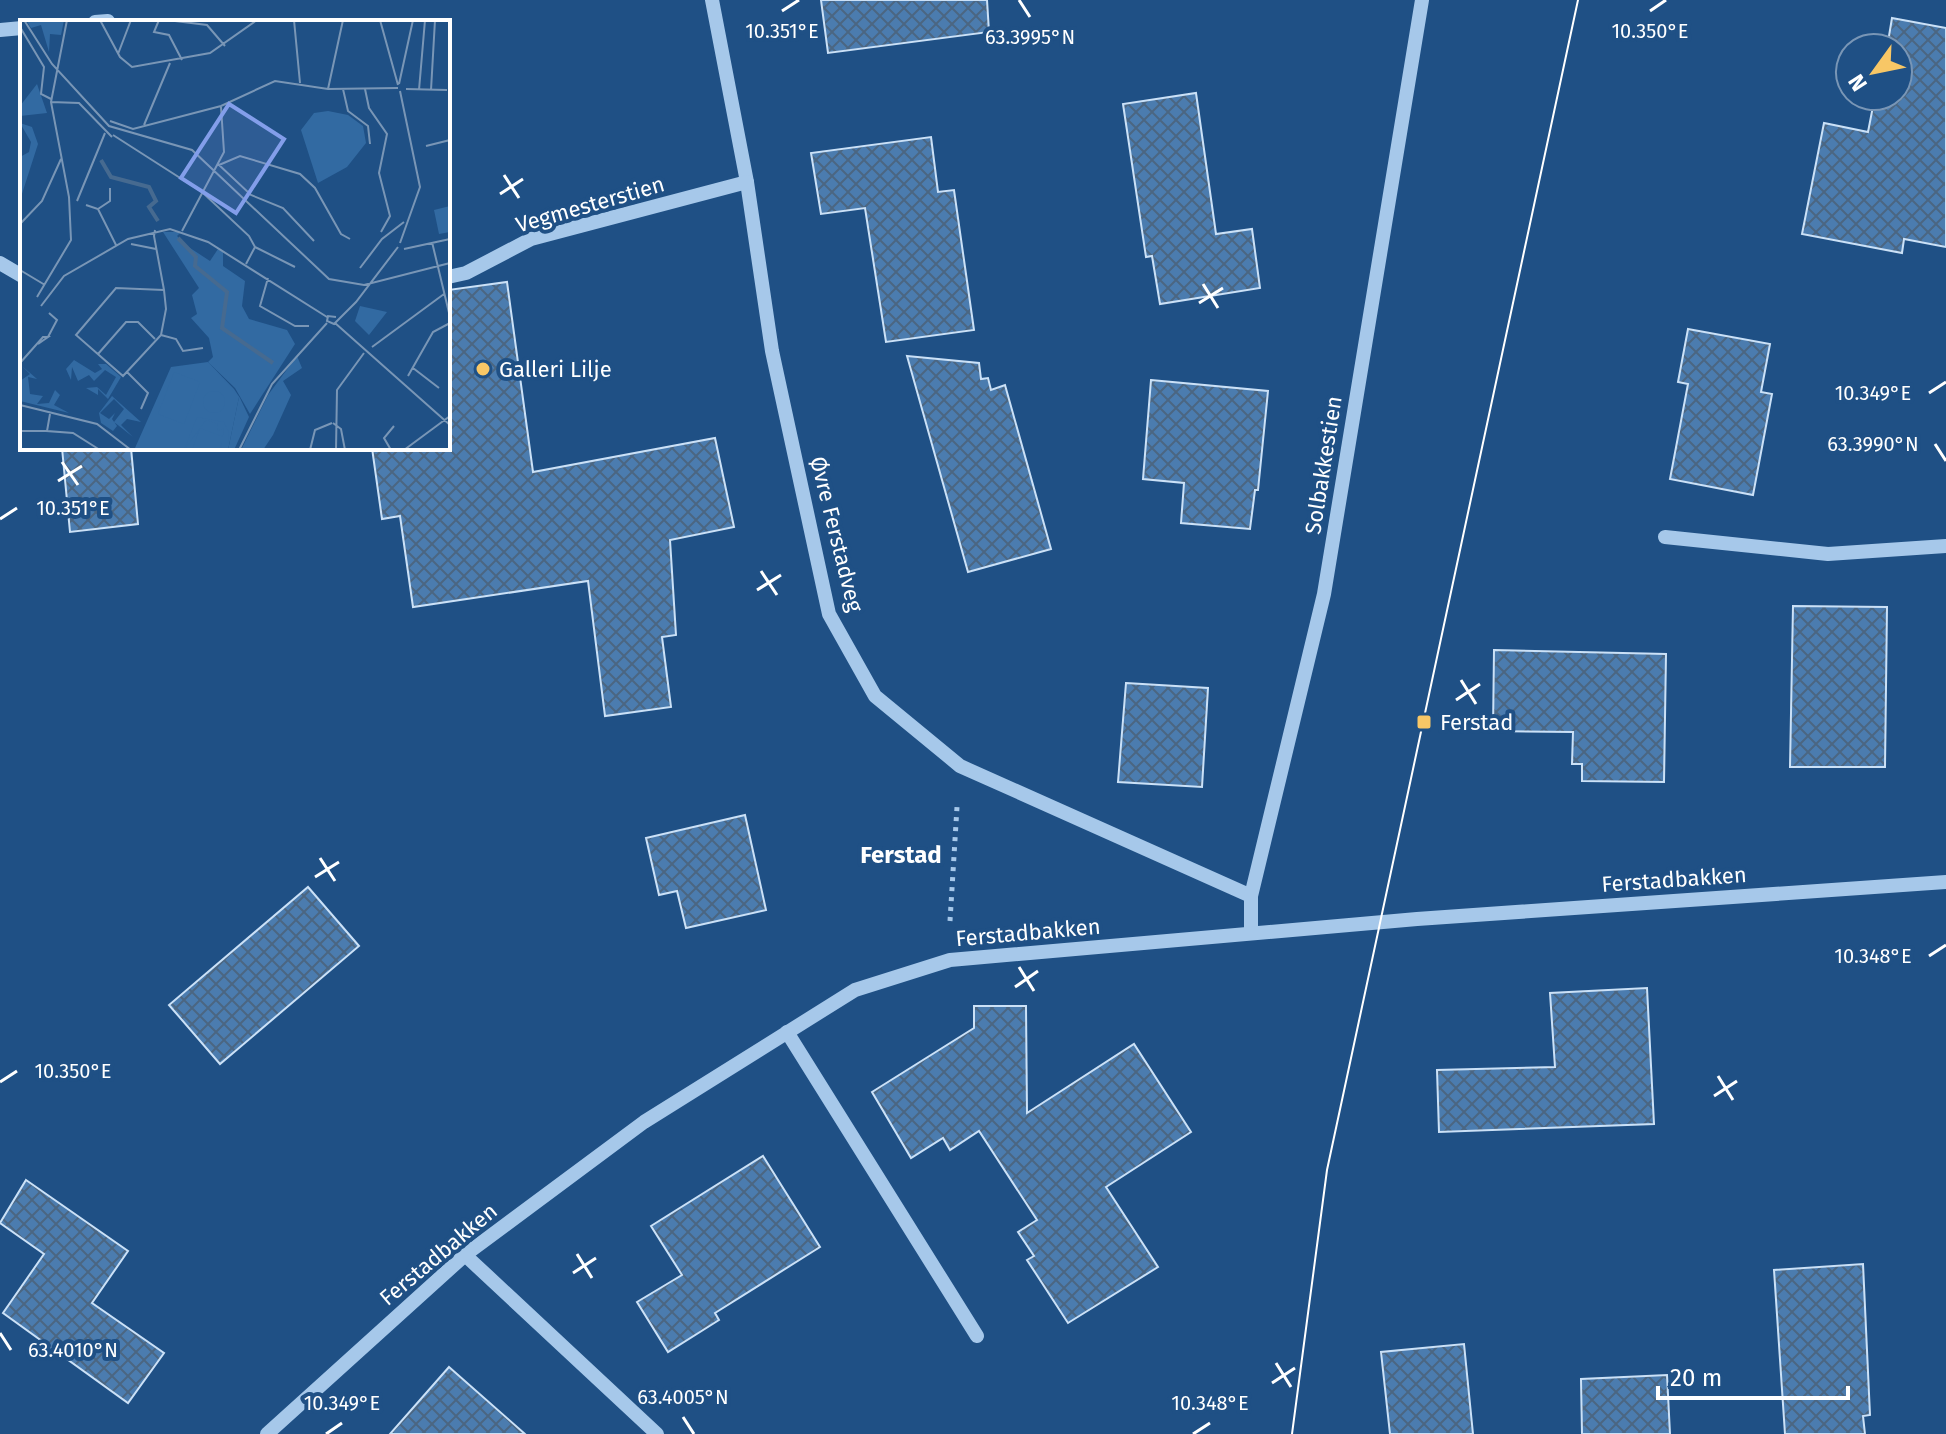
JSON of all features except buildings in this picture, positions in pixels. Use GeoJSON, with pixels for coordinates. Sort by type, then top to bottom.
{"type":"FeatureCollection","features":[{"type":"Feature","properties":{"kind":"street","name":"Øvre Ferstadveg"},"geometry":{"type":"LineString","coordinates":[[712,0],[747,182],[772,351],[829,614],[875,696],[960,766],[1251,896]]}},
{"type":"Feature","properties":{"kind":"street","name":"Solbakkestien"},"geometry":{"type":"LineString","coordinates":[[1251,933],[1251,896],[1324,594],[1422,0]]}},
{"type":"Feature","properties":{"kind":"street"},"geometry":{"type":"LineString","coordinates":[[0,30],[20,28]]}},
{"type":"Feature","properties":{"kind":"street","name":"Vegmesterstien"},"geometry":{"type":"LineString","coordinates":[[450,277],[466,273],[531,239],[747,182]]}},
{"type":"Feature","properties":{"kind":"street"},"geometry":{"type":"LineString","coordinates":[[0,263],[20,275]]}},
{"type":"Feature","properties":{"kind":"street"},"geometry":{"type":"LineString","coordinates":[[1665,537],[1828,554],[1946,546]]}},
{"type":"Feature","properties":{"kind":"street","name":"Ferstadbakken"},"geometry":{"type":"LineString","coordinates":[[267,1434],[465,1255],[644,1122],[855,990],[950,960],[1251,933],[1946,882]]}},
{"type":"Feature","properties":{"kind":"street"},"geometry":{"type":"LineString","coordinates":[[787,1032],[977,1336]]}},
{"type":"Feature","properties":{"kind":"street"},"geometry":{"type":"LineString","coordinates":[[465,1255],[657,1434]]}},
{"type":"Feature","properties":{"kind":"path"},"geometry":{"type":"LineString","coordinates":[[950,960],[960,766]]}},
{"type":"Feature","properties":{"kind":"tram line"},"geometry":{"type":"LineString","coordinates":[[1292,1434],[1327,1170],[1578,0]]}},
{"type":"Feature","properties":{"kind":"place","name":"Galleri Lilje"},"geometry":{"type":"Point","coordinates":[483,369]}},
{"type":"Feature","properties":{"kind":"place","name":"Ferstad"},"geometry":{"type":"Point","coordinates":[1424,722]}},
{"type":"Feature","properties":{"kind":"district","name":"Ferstad"},"geometry":{"type":"Point","coordinates":[901,855]}}]}
